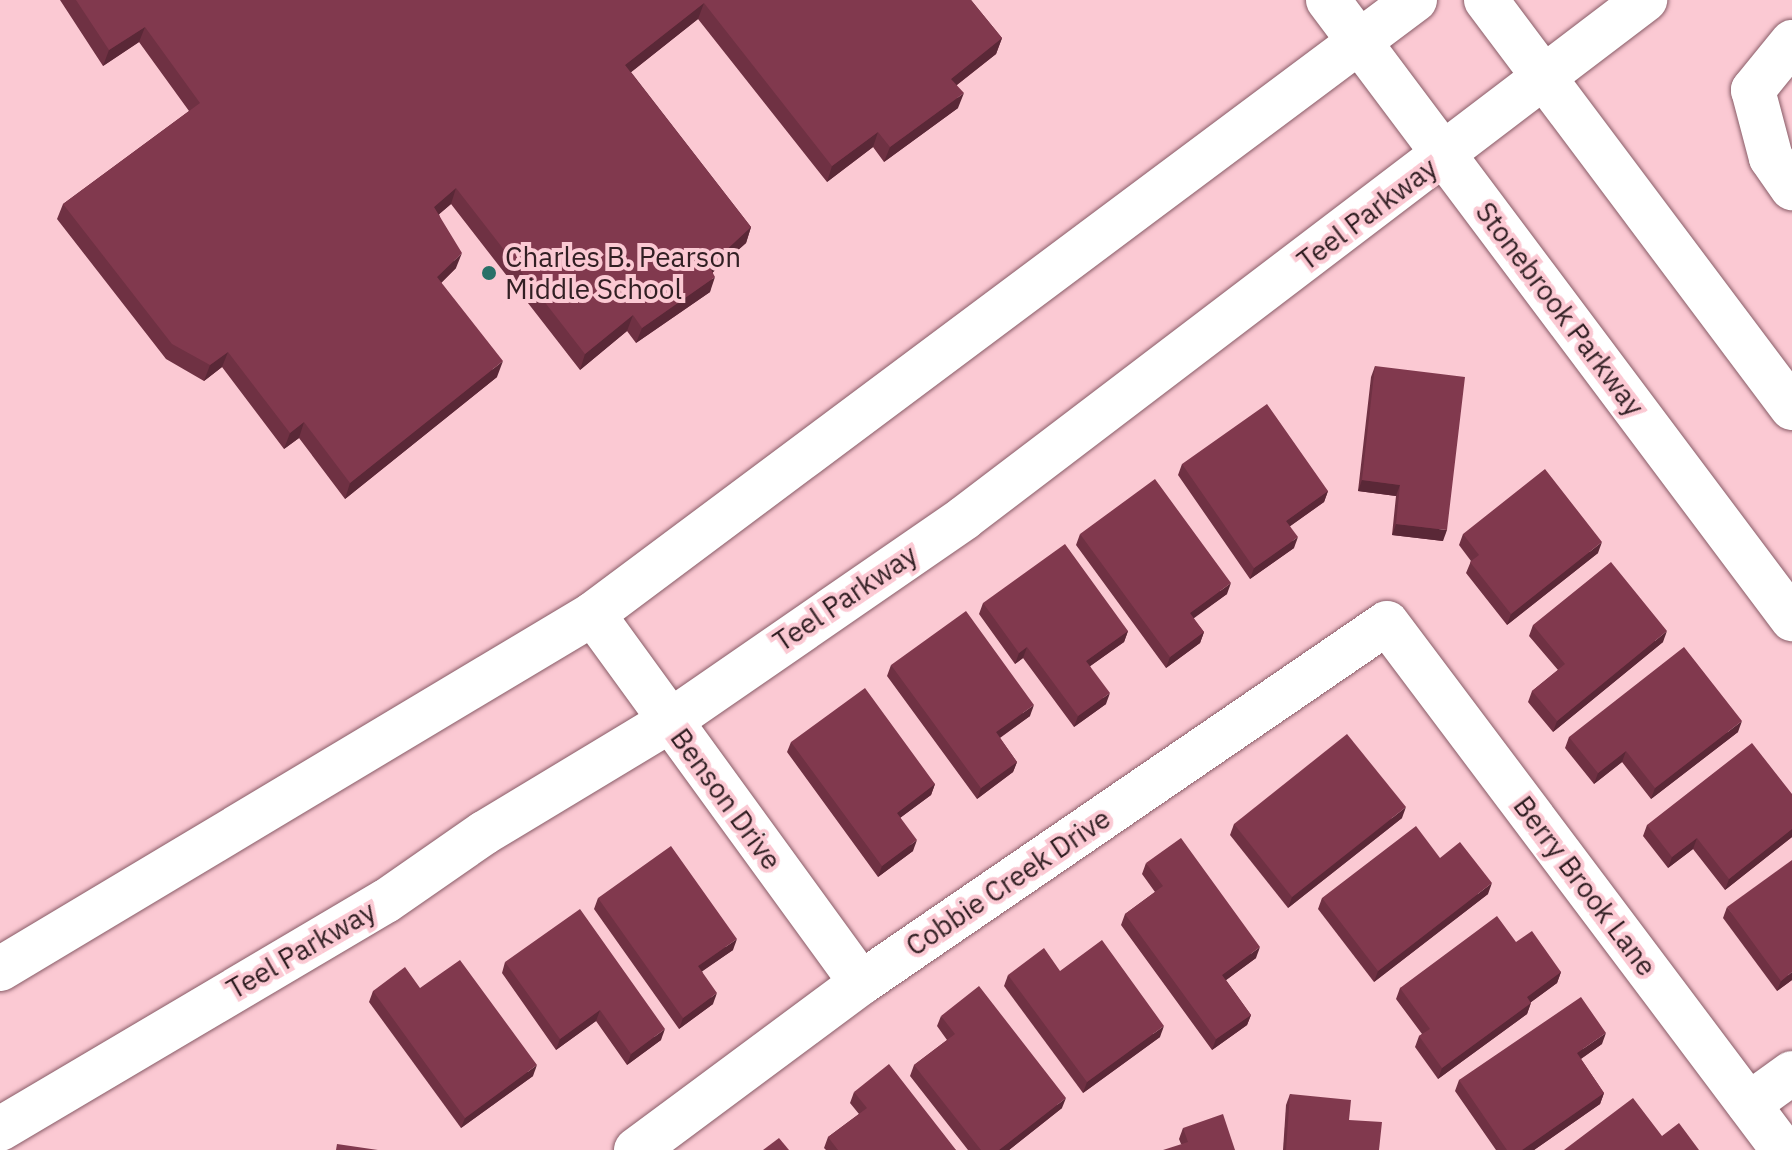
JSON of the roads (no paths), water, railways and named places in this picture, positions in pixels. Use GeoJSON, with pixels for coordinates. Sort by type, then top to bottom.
{"type":"FeatureCollection","features":[{"type":"Feature","properties":{"kind":"main road","name":"Stonebrook Parkway"},"geometry":{"type":"LineString","coordinates":[[1328,0],[1792,619]]}},
{"type":"Feature","properties":{"kind":"main road"},"geometry":{"type":"LineString","coordinates":[[0,969],[593,614],[1415,0]]}},
{"type":"Feature","properties":{"kind":"main road"},"geometry":{"type":"LineString","coordinates":[[1486,0],[1792,408]]}},
{"type":"Feature","properties":{"kind":"main road","name":"Teel Parkway"},"geometry":{"type":"LineString","coordinates":[[0,1129],[386,901],[484,833],[670,721],[964,518],[1645,0]]}},
{"type":"Feature","properties":{"kind":"main road"},"geometry":{"type":"LineString","coordinates":[[1792,42],[1753,90],[1771,158],[1792,188]]}},
{"type":"Feature","properties":{"kind":"main road","name":"Benson Drive"},"geometry":{"type":"LineString","coordinates":[[593,614],[861,983]]}},
{"type":"Feature","properties":{"kind":"main road","name":"Cobbie Creek Drive"},"geometry":{"type":"LineString","coordinates":[[636,1150],[861,983],[1387,623]]}},
{"type":"Feature","properties":{"kind":"main road","name":"Berry Brook Lane"},"geometry":{"type":"LineString","coordinates":[[1387,623],[1783,1150]]}},
{"type":"Feature","properties":{"kind":"main road"},"geometry":{"type":"LineString","coordinates":[[1749,1104],[1792,1073]]}},
{"type":"Feature","properties":{"kind":"place","name":"Charles B. Pearson Middle School"},"geometry":{"type":"Point","coordinates":[489,273]}}]}
